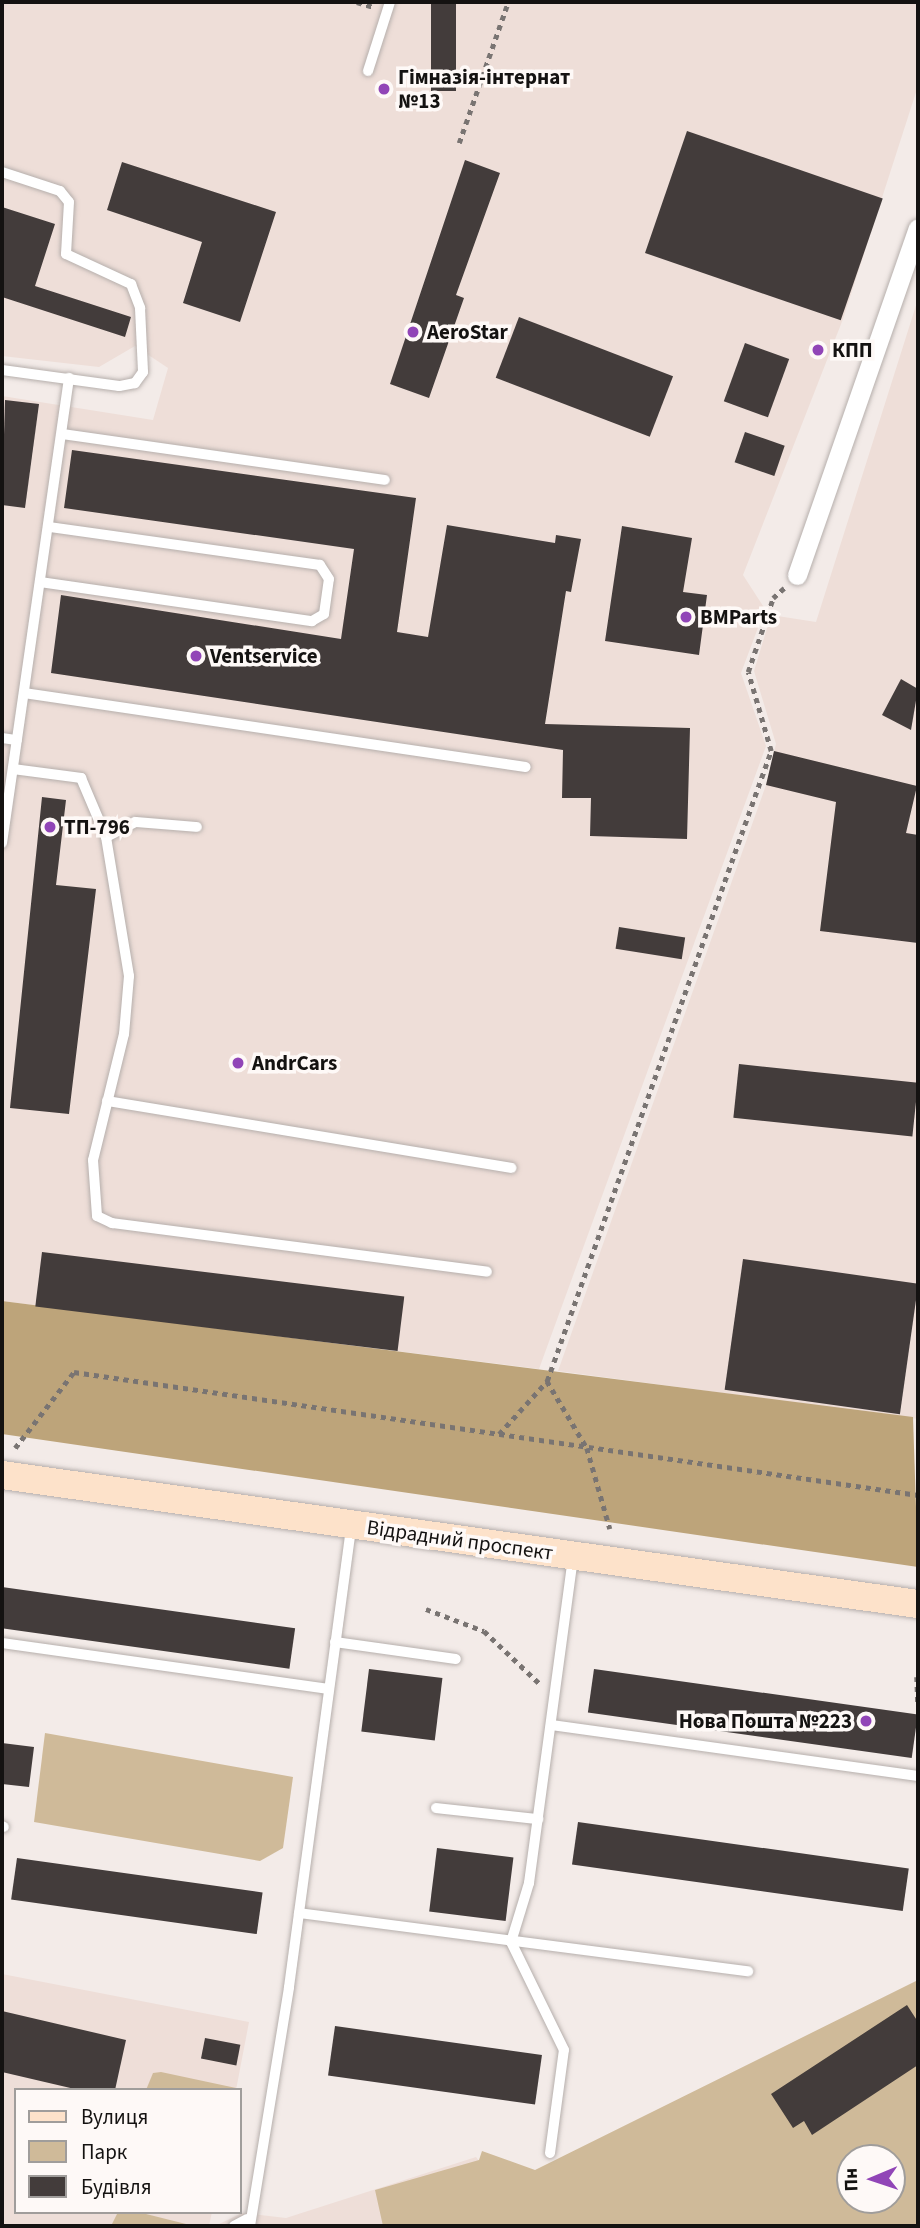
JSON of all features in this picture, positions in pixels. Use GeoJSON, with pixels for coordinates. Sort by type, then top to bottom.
{"type":"FeatureCollection","features":[{"type":"Feature","properties":{"kind":"main road","name":"Відрадний проспект"},"geometry":{"type":"LineString","coordinates":[[2,1475],[918,1604]]}},
{"type":"Feature","properties":{"kind":"street"},"geometry":{"type":"LineString","coordinates":[[797,575],[918,228]]}},
{"type":"Feature","properties":{"kind":"lane"},"geometry":{"type":"LineString","coordinates":[[368,71],[390,2]]}},
{"type":"Feature","properties":{"kind":"lane"},"geometry":{"type":"LineString","coordinates":[[2,172],[60,191],[69,202],[65,254],[131,284],[140,308],[143,372],[135,383],[69,379],[2,370]]}},
{"type":"Feature","properties":{"kind":"lane"},"geometry":{"type":"LineString","coordinates":[[2,843],[69,379]]}},
{"type":"Feature","properties":{"kind":"lane"},"geometry":{"type":"LineString","coordinates":[[62,434],[385,480]]}},
{"type":"Feature","properties":{"kind":"lane"},"geometry":{"type":"LineString","coordinates":[[40,582],[312,621],[324,614],[329,579],[320,565],[49,527]]}},
{"type":"Feature","properties":{"kind":"lane"},"geometry":{"type":"LineString","coordinates":[[24,693],[526,766]]}},
{"type":"Feature","properties":{"kind":"lane"},"geometry":{"type":"LineString","coordinates":[[2,738],[17,740]]}},
{"type":"Feature","properties":{"kind":"lane"},"geometry":{"type":"LineString","coordinates":[[13,769],[81,778],[106,838],[129,976],[107,1101],[93,1160],[93,1207],[112,1223],[487,1272]]}},
{"type":"Feature","properties":{"kind":"lane"},"geometry":{"type":"LineString","coordinates":[[106,838],[135,822],[197,827]]}},
{"type":"Feature","properties":{"kind":"lane"},"geometry":{"type":"LineString","coordinates":[[107,1101],[511,1168]]}},
{"type":"Feature","properties":{"kind":"lane"},"geometry":{"type":"LineString","coordinates":[[234,2226],[248,2222],[299,1913],[351,1526]]}},
{"type":"Feature","properties":{"kind":"lane"},"geometry":{"type":"LineString","coordinates":[[550,2154],[564,2050],[511,1942],[529,1884],[573,1556]]}},
{"type":"Feature","properties":{"kind":"lane"},"geometry":{"type":"LineString","coordinates":[[335,1642],[456,1659]]}},
{"type":"Feature","properties":{"kind":"lane"},"geometry":{"type":"LineString","coordinates":[[2,1643],[329,1689]]}},
{"type":"Feature","properties":{"kind":"lane"},"geometry":{"type":"LineString","coordinates":[[551,1725],[918,1776]]}},
{"type":"Feature","properties":{"kind":"lane"},"geometry":{"type":"LineString","coordinates":[[436,1808],[538,1819]]}},
{"type":"Feature","properties":{"kind":"lane"},"geometry":{"type":"LineString","coordinates":[[299,1913],[748,1971]]}},
{"type":"Feature","properties":{"kind":"path"},"geometry":{"type":"LineString","coordinates":[[458,143],[508,2]]}},
{"type":"Feature","properties":{"kind":"path"},"geometry":{"type":"LineString","coordinates":[[498,1435],[547,1381],[771,751],[748,672],[773,598],[797,575]]}},
{"type":"Feature","properties":{"kind":"path"},"geometry":{"type":"LineString","coordinates":[[15,1448],[74,1372],[918,1495]]}},
{"type":"Feature","properties":{"kind":"path"},"geometry":{"type":"LineString","coordinates":[[547,1381],[587,1448],[610,1530]]}},
{"type":"Feature","properties":{"kind":"path"},"geometry":{"type":"LineString","coordinates":[[426,1609],[484,1630],[537,1675],[551,1725]]}},
{"type":"Feature","properties":{"kind":"path"},"geometry":{"type":"LineString","coordinates":[[917,1677],[918,1704]]}},
{"type":"Feature","properties":{"kind":"shaded area"},"geometry":{"type":"Polygon","coordinates":[[[2,2],[918,2],[918,86],[843,319],[743,575],[765,609],[741,673],[766,746],[539,1369],[2,1301],[2,396],[153,420],[168,368],[135,346],[99,367],[2,356],[2,2]]]}},
{"type":"Feature","properties":{"kind":"shaded area"},"geometry":{"type":"Polygon","coordinates":[[[918,299],[918,1419],[558,1371],[766,785],[776,744],[754,671],[771,615],[816,622],[918,299]]]}},
{"type":"Feature","properties":{"kind":"shaded area"},"geometry":{"type":"Polygon","coordinates":[[[2,1301],[913,1417],[918,1567],[2,1434],[2,1301]]]}},
{"type":"Feature","properties":{"kind":"shaded area"},"geometry":{"type":"Polygon","coordinates":[[[2,1974],[249,2022],[236,2088],[14,2088],[14,2214],[212,2214],[209,2226],[2,2226],[2,1974]]]}},
{"type":"Feature","properties":{"kind":"shaded area"},"geometry":{"type":"Polygon","coordinates":[[[476,2157],[530,2226],[215,2226],[242,2213],[286,2218],[476,2157]]]}},
{"type":"Feature","properties":{"kind":"green space"},"geometry":{"type":"Polygon","coordinates":[[[45,1733],[293,1777],[283,1848],[260,1861],[34,1822],[45,1733]]]}},
{"type":"Feature","properties":{"kind":"green space"},"geometry":{"type":"Polygon","coordinates":[[[918,1980],[918,2226],[383,2226],[375,2190],[479,2160],[482,2151],[535,2170],[918,1980]]]}},
{"type":"Feature","properties":{"kind":"green space"},"geometry":{"type":"Polygon","coordinates":[[[161,2072],[236,2088],[147,2088],[153,2073],[161,2072]]]}},
{"type":"Feature","properties":{"kind":"green space"},"geometry":{"type":"Polygon","coordinates":[[[117,2214],[146,2214],[194,2226],[111,2226],[117,2214]]]}},
{"type":"Feature","properties":{"kind":"building"},"geometry":{"type":"Polygon","coordinates":[[[431,2],[456,2],[456,91],[431,91],[431,2]]]}},
{"type":"Feature","properties":{"kind":"building"},"geometry":{"type":"Polygon","coordinates":[[[687,131],[883,198],[841,320],[645,253],[687,131]]]}},
{"type":"Feature","properties":{"kind":"building"},"geometry":{"type":"Polygon","coordinates":[[[465,160],[500,173],[456,295],[464,298],[429,398],[390,384],[465,160]]]}},
{"type":"Feature","properties":{"kind":"building"},"geometry":{"type":"Polygon","coordinates":[[[122,162],[276,212],[240,322],[183,303],[202,242],[107,210],[122,162]]]}},
{"type":"Feature","properties":{"kind":"building"},"geometry":{"type":"Polygon","coordinates":[[[2,207],[55,224],[35,286],[131,317],[125,337],[2,297],[2,207]]]}},
{"type":"Feature","properties":{"kind":"building"},"geometry":{"type":"Polygon","coordinates":[[[519,317],[673,376],[650,437],[496,378],[519,317]]]}},
{"type":"Feature","properties":{"kind":"building"},"geometry":{"type":"Polygon","coordinates":[[[745,343],[789,359],[768,417],[724,401],[745,343]]]}},
{"type":"Feature","properties":{"kind":"building"},"geometry":{"type":"Polygon","coordinates":[[[5,400],[39,404],[25,508],[2,505],[5,400]]]}},
{"type":"Feature","properties":{"kind":"building"},"geometry":{"type":"Polygon","coordinates":[[[745,432],[785,446],[774,476],[735,462],[745,432]]]}},
{"type":"Feature","properties":{"kind":"building"},"geometry":{"type":"Polygon","coordinates":[[[72,450],[416,498],[397,632],[428,637],[447,525],[555,543],[556,535],[581,539],[571,592],[566,591],[545,724],[690,728],[687,839],[590,836],[591,798],[562,798],[563,750],[51,673],[61,595],[341,639],[354,549],[64,508],[72,450]]]}},
{"type":"Feature","properties":{"kind":"building"},"geometry":{"type":"Polygon","coordinates":[[[622,526],[692,538],[683,592],[707,595],[699,655],[605,641],[622,526]]]}},
{"type":"Feature","properties":{"kind":"building"},"geometry":{"type":"Polygon","coordinates":[[[901,679],[918,689],[911,730],[882,715],[901,679]]]}},
{"type":"Feature","properties":{"kind":"building"},"geometry":{"type":"Polygon","coordinates":[[[774,751],[917,786],[906,833],[918,835],[918,943],[820,931],[836,802],[766,785],[774,751]]]}},
{"type":"Feature","properties":{"kind":"building"},"geometry":{"type":"Polygon","coordinates":[[[42,797],[66,800],[56,885],[96,889],[69,1114],[10,1108],[42,797]]]}},
{"type":"Feature","properties":{"kind":"building"},"geometry":{"type":"Polygon","coordinates":[[[619,927],[685,937],[682,959],[616,949],[619,927]]]}},
{"type":"Feature","properties":{"kind":"building"},"geometry":{"type":"Polygon","coordinates":[[[739,1064],[918,1083],[912,1137],[733,1118],[739,1064]]]}},
{"type":"Feature","properties":{"kind":"building"},"geometry":{"type":"Polygon","coordinates":[[[42,1252],[404,1296],[398,1351],[35,1307],[42,1252]]]}},
{"type":"Feature","properties":{"kind":"building"},"geometry":{"type":"Polygon","coordinates":[[[743,1259],[918,1284],[900,1414],[725,1390],[743,1259]]]}},
{"type":"Feature","properties":{"kind":"building"},"geometry":{"type":"Polygon","coordinates":[[[2,1587],[295,1628],[289,1669],[2,1628],[2,1587]]]}},
{"type":"Feature","properties":{"kind":"building"},"geometry":{"type":"Polygon","coordinates":[[[369,1669],[442,1678],[435,1741],[361,1732],[369,1669]]]}},
{"type":"Feature","properties":{"kind":"building"},"geometry":{"type":"Polygon","coordinates":[[[594,1669],[918,1715],[912,1758],[588,1713],[594,1669]]]}},
{"type":"Feature","properties":{"kind":"building"},"geometry":{"type":"Polygon","coordinates":[[[2,1743],[34,1747],[29,1787],[2,1784],[2,1743]]]}},
{"type":"Feature","properties":{"kind":"building"},"geometry":{"type":"Polygon","coordinates":[[[578,1822],[909,1868],[903,1911],[572,1865],[578,1822]]]}},
{"type":"Feature","properties":{"kind":"building"},"geometry":{"type":"Polygon","coordinates":[[[437,1848],[513,1857],[506,1921],[429,1912],[437,1848]]]}},
{"type":"Feature","properties":{"kind":"building"},"geometry":{"type":"Polygon","coordinates":[[[17,1858],[263,1893],[257,1934],[11,1900],[17,1858]]]}},
{"type":"Feature","properties":{"kind":"building"},"geometry":{"type":"Polygon","coordinates":[[[907,2005],[918,2022],[918,2065],[812,2135],[804,2121],[793,2128],[771,2094],[907,2005]]]}},
{"type":"Feature","properties":{"kind":"building"},"geometry":{"type":"Polygon","coordinates":[[[2,2011],[126,2040],[115,2088],[70,2088],[2,2072],[2,2011]]]}},
{"type":"Feature","properties":{"kind":"building"},"geometry":{"type":"Polygon","coordinates":[[[335,2026],[542,2055],[535,2105],[328,2076],[335,2026]]]}},
{"type":"Feature","properties":{"kind":"building"},"geometry":{"type":"Polygon","coordinates":[[[205,2038],[240,2045],[236,2065],[201,2059],[205,2038]]]}},
{"type":"Feature","properties":{"kind":"place","name":"Гімназія-інтернат №13"},"geometry":{"type":"Point","coordinates":[384,89]}},
{"type":"Feature","properties":{"kind":"place","name":"AeroStar"},"geometry":{"type":"Point","coordinates":[413,332]}},
{"type":"Feature","properties":{"kind":"place","name":"КПП"},"geometry":{"type":"Point","coordinates":[818,350]}},
{"type":"Feature","properties":{"kind":"place","name":"BMParts"},"geometry":{"type":"Point","coordinates":[686,617]}},
{"type":"Feature","properties":{"kind":"place","name":"Ventservice"},"geometry":{"type":"Point","coordinates":[196,656]}},
{"type":"Feature","properties":{"kind":"place","name":"ТП-796"},"geometry":{"type":"Point","coordinates":[50,827]}},
{"type":"Feature","properties":{"kind":"place","name":"AndrCars"},"geometry":{"type":"Point","coordinates":[238,1063]}},
{"type":"Feature","properties":{"kind":"place","name":"Нова Пошта №223"},"geometry":{"type":"Point","coordinates":[866,1721]}}]}
